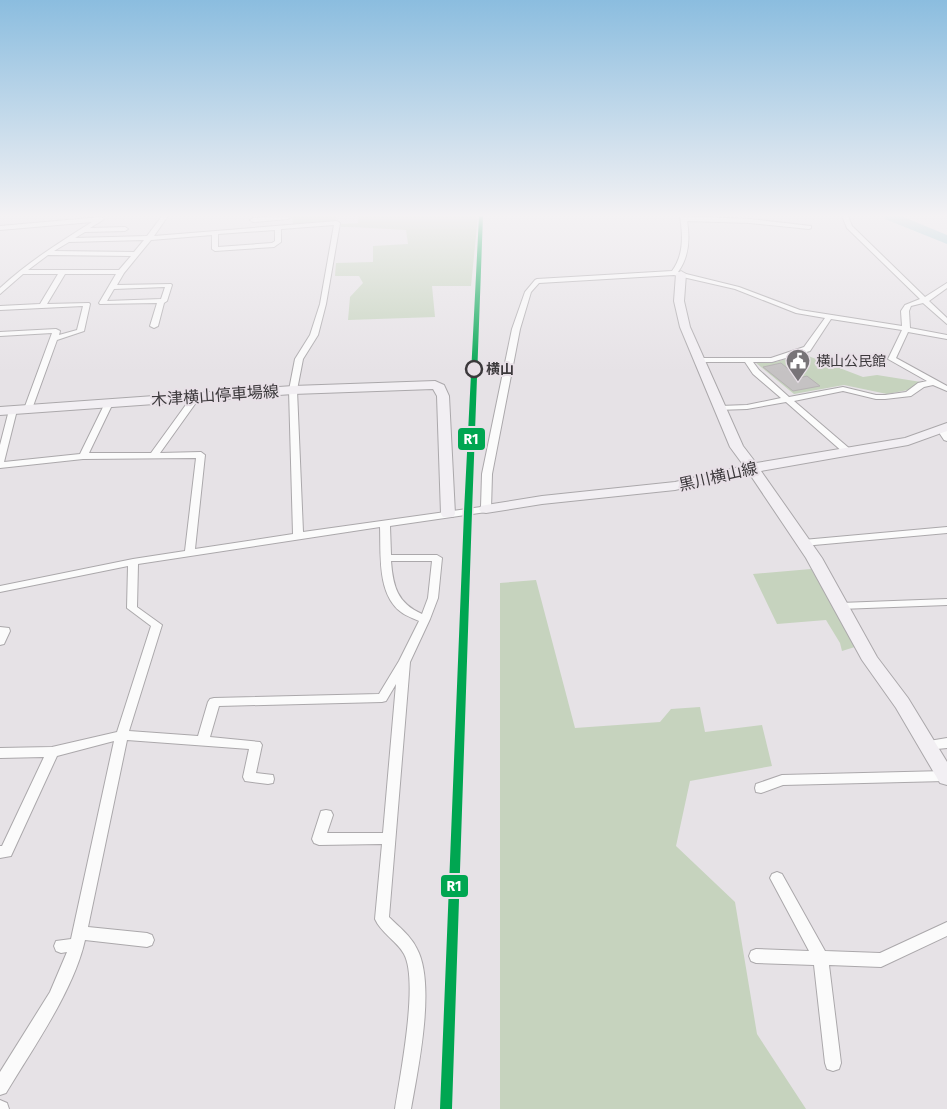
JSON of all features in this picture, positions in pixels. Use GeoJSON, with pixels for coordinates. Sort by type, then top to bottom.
{"type":"FeatureCollection","features":[{"type":"Feature","properties":{"kind":"street"},"geometry":{"type":"LineString","coordinates":[[0,292],[27,268]]}},
{"type":"Feature","properties":{"kind":"street"},"geometry":{"type":"LineString","coordinates":[[102,303],[125,268]]}},
{"type":"Feature","properties":{"kind":"street"},"geometry":{"type":"LineString","coordinates":[[298,536],[293,390],[299,359],[314,335],[323,304],[329,268]]}},
{"type":"Feature","properties":{"kind":"street"},"geometry":{"type":"LineString","coordinates":[[680,268],[678,274],[679,306],[685,327],[737,447],[772,494],[814,558],[870,660],[902,703],[946,777],[782,780],[762,788]]}},
{"type":"Feature","properties":{"kind":"street"},"geometry":{"type":"LineString","coordinates":[[891,268],[947,322]]}},
{"type":"Feature","properties":{"kind":"street"},"geometry":{"type":"LineString","coordinates":[[21,272],[121,272]]}},
{"type":"Feature","properties":{"kind":"street"},"geometry":{"type":"LineString","coordinates":[[42,306],[63,272]]}},
{"type":"Feature","properties":{"kind":"street"},"geometry":{"type":"LineString","coordinates":[[0,589],[133,562],[486,509],[487,474],[516,329],[528,292],[537,281],[678,274],[737,288],[798,312],[947,337]]}},
{"type":"Feature","properties":{"kind":"street"},"geometry":{"type":"LineString","coordinates":[[947,285],[925,300],[908,305],[905,311],[906,329],[892,359],[947,389]]}},
{"type":"Feature","properties":{"kind":"street"},"geometry":{"type":"LineString","coordinates":[[0,308],[164,301],[169,286],[111,287]]}},
{"type":"Feature","properties":{"kind":"street"},"geometry":{"type":"LineString","coordinates":[[154,326],[161,301]]}},
{"type":"Feature","properties":{"kind":"street"},"geometry":{"type":"LineString","coordinates":[[54,339],[80,331],[87,304]]}},
{"type":"Feature","properties":{"kind":"street"},"geometry":{"type":"LineString","coordinates":[[700,360],[772,360],[807,349],[829,317]]}},
{"type":"Feature","properties":{"kind":"street"},"geometry":{"type":"LineString","coordinates":[[0,334],[56,331],[28,409]]}},
{"type":"Feature","properties":{"kind":"street"},"geometry":{"type":"LineString","coordinates":[[747,360],[756,372],[846,451]]}},
{"type":"Feature","properties":{"kind":"street"},"geometry":{"type":"LineString","coordinates":[[720,408],[747,407],[843,389],[876,397],[885,397],[908,394],[921,385],[935,382]]}},
{"type":"Feature","properties":{"kind":"street","name":"木津横山停車場線"},"geometry":{"type":"LineString","coordinates":[[0,411],[293,390],[431,384],[440,388],[443,396],[448,514]]}},
{"type":"Feature","properties":{"kind":"street"},"geometry":{"type":"LineString","coordinates":[[154,455],[196,397]]}},
{"type":"Feature","properties":{"kind":"street"},"geometry":{"type":"LineString","coordinates":[[82,456],[109,403]]}},
{"type":"Feature","properties":{"kind":"street"},"geometry":{"type":"LineString","coordinates":[[13,410],[0,463],[82,456],[201,455],[190,553]]}},
{"type":"Feature","properties":{"kind":"street","name":"黒川横山線"},"geometry":{"type":"LineString","coordinates":[[486,509],[542,500],[675,486],[753,468],[908,441],[946,431]]}},
{"type":"Feature","properties":{"kind":"street"},"geometry":{"type":"LineString","coordinates":[[385,524],[389,583],[396,602],[405,610],[425,619]]}},
{"type":"Feature","properties":{"kind":"street"},"geometry":{"type":"LineString","coordinates":[[803,543],[947,530]]}},
{"type":"Feature","properties":{"kind":"street"},"geometry":{"type":"LineString","coordinates":[[203,741],[214,702],[382,698],[404,662],[434,598],[437,558],[387,558]]}},
{"type":"Feature","properties":{"kind":"street"},"geometry":{"type":"LineString","coordinates":[[0,1088],[55,997],[66,975],[79,939],[122,735],[157,625],[132,608],[133,562]]}},
{"type":"Feature","properties":{"kind":"street"},"geometry":{"type":"LineString","coordinates":[[840,606],[947,602]]}},
{"type":"Feature","properties":{"kind":"street"},"geometry":{"type":"LineString","coordinates":[[0,631],[5,631],[0,641]]}},
{"type":"Feature","properties":{"kind":"street"},"geometry":{"type":"LineString","coordinates":[[403,1109],[413,1042],[417,972],[411,952],[382,919],[404,662]]}},
{"type":"Feature","properties":{"kind":"street"},"geometry":{"type":"LineString","coordinates":[[0,754],[52,752],[122,735],[256,745],[249,777],[268,779]]}},
{"type":"Feature","properties":{"kind":"street"},"geometry":{"type":"LineString","coordinates":[[927,745],[947,743]]}},
{"type":"Feature","properties":{"kind":"street"},"geometry":{"type":"LineString","coordinates":[[0,852],[6,852],[52,752]]}},
{"type":"Feature","properties":{"kind":"street"},"geometry":{"type":"LineString","coordinates":[[326,815],[319,839],[389,838]]}},
{"type":"Feature","properties":{"kind":"street"},"geometry":{"type":"LineString","coordinates":[[777,878],[821,958],[834,1063]]}},
{"type":"Feature","properties":{"kind":"street"},"geometry":{"type":"LineString","coordinates":[[756,956],[881,960],[947,929]]}},
{"type":"Feature","properties":{"kind":"street"},"geometry":{"type":"LineString","coordinates":[[61,946],[79,939],[147,940]]}},
{"type":"Feature","properties":{"kind":"green space"},"geometry":{"type":"Polygon","coordinates":[[[336,268],[473,268],[471,286],[432,286],[435,317],[348,320],[350,297],[363,283],[359,276],[335,276],[336,268]]]}},
{"type":"Feature","properties":{"kind":"green space"},"geometry":{"type":"Polygon","coordinates":[[[803,354],[863,377],[877,375],[921,382],[908,390],[887,394],[844,385],[794,394],[755,362],[776,362],[803,354]]]}},
{"type":"Feature","properties":{"kind":"green space"},"geometry":{"type":"Polygon","coordinates":[[[811,569],[858,646],[842,651],[840,643],[826,620],[777,624],[753,574],[811,569]]]}},
{"type":"Feature","properties":{"kind":"green space"},"geometry":{"type":"Polygon","coordinates":[[[536,580],[575,728],[660,722],[671,709],[700,707],[705,732],[762,725],[772,766],[690,781],[676,846],[735,902],[757,1034],[806,1109],[500,1109],[500,583],[536,580]]]}},
{"type":"Feature","properties":{"kind":"building","name":"横山公民館"},"geometry":{"type":"Polygon","coordinates":[[[781,363],[799,378],[807,376],[820,386],[793,391],[763,367],[781,363]]]}},
{"type":"Feature","properties":{"kind":"transit line","name":"R1"},"geometry":{"type":"LineString","coordinates":[[446,1109],[479,268]]}},
{"type":"Feature","properties":{"kind":"place","name":"横山"},"geometry":{"type":"Point","coordinates":[474,369]}},
{"type":"Feature","properties":{"kind":"place","name":"横山公民館"},"geometry":{"type":"Point","coordinates":[798,382]}}]}
